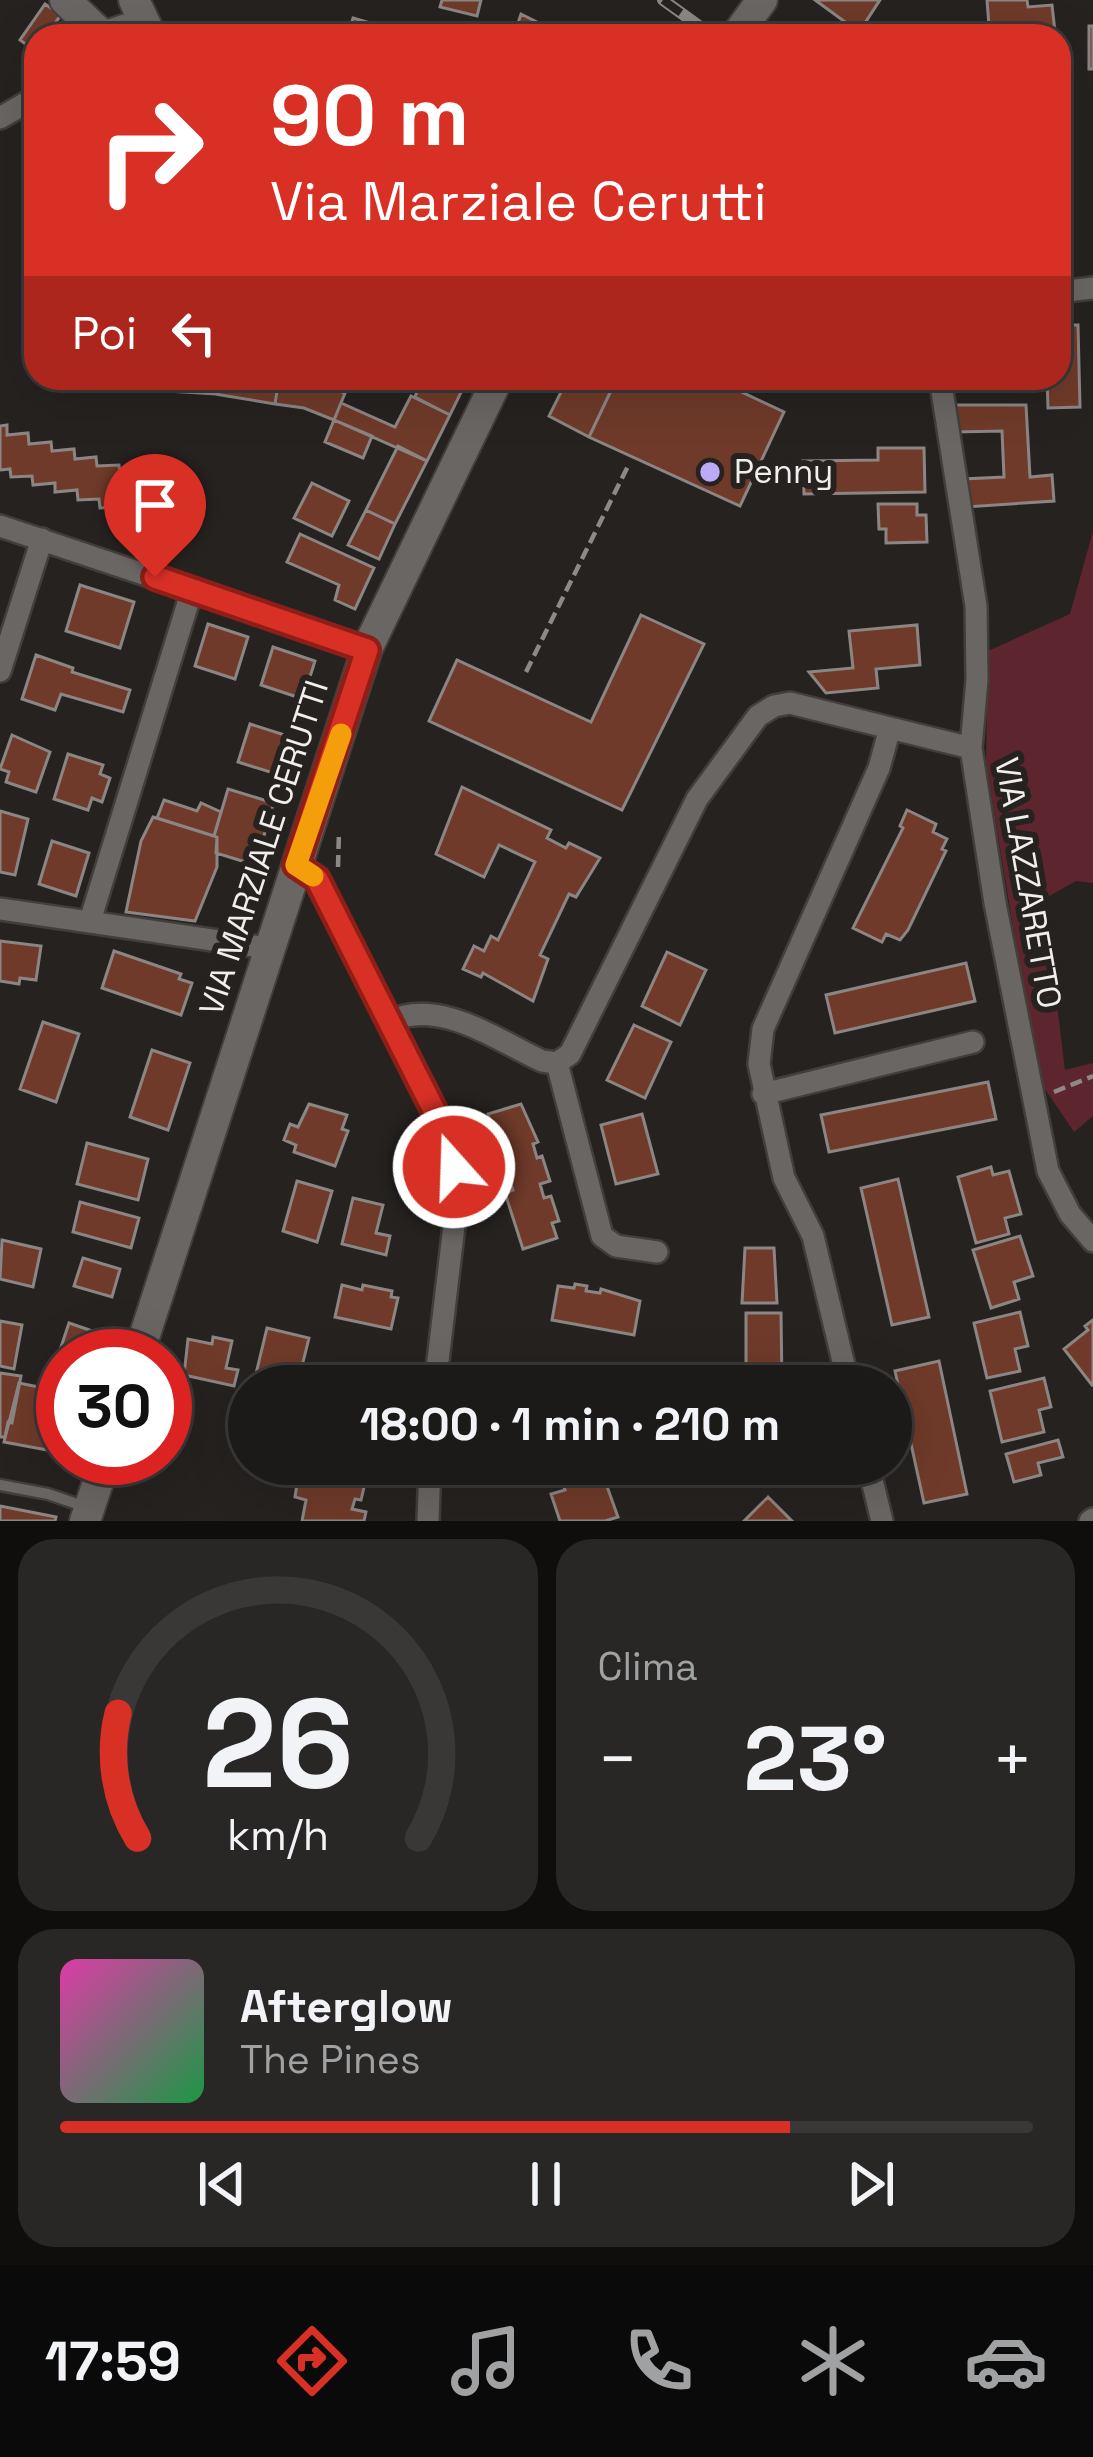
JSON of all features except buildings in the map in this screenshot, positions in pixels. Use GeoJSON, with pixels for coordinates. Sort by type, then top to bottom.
{"type":"FeatureCollection","features":[{"type":"Feature","properties":{"kind":"street"},"geometry":{"type":"LineString","coordinates":[[65,0],[112,24]]}},
{"type":"Feature","properties":{"kind":"street","name":"VIA MARZIALE CERUTTI"},"geometry":{"type":"LineString","coordinates":[[147,1329],[367,650],[492,390]]}},
{"type":"Feature","properties":{"kind":"street","name":"VIA LAZZARETTO"},"geometry":{"type":"LineString","coordinates":[[942,390],[976,606],[977,680],[971,748],[994,903],[1048,1171],[1070,1214],[1093,1241]]}},
{"type":"Feature","properties":{"kind":"street"},"geometry":{"type":"LineString","coordinates":[[0,526],[367,650]]}},
{"type":"Feature","properties":{"kind":"street"},"geometry":{"type":"LineString","coordinates":[[0,671],[42,539]]}},
{"type":"Feature","properties":{"kind":"street"},"geometry":{"type":"LineString","coordinates":[[90,921],[193,590]]}},
{"type":"Feature","properties":{"kind":"street"},"geometry":{"type":"LineString","coordinates":[[388,1022],[406,1012],[425,1012],[458,1021],[542,1060],[557,1063],[570,1054],[697,800],[758,716],[773,706],[790,704],[971,748]]}},
{"type":"Feature","properties":{"kind":"street"},"geometry":{"type":"LineString","coordinates":[[844,1365],[813,1236],[784,1178],[759,1064],[763,1029],[874,783],[890,728]]}},
{"type":"Feature","properties":{"kind":"street"},"geometry":{"type":"LineString","coordinates":[[296,865],[317,879],[442,1126],[454,1167],[456,1209],[437,1365]]}},
{"type":"Feature","properties":{"kind":"street"},"geometry":{"type":"LineString","coordinates":[[0,909],[267,948]]}},
{"type":"Feature","properties":{"kind":"street"},"geometry":{"type":"LineString","coordinates":[[763,1094],[973,1042]]}},
{"type":"Feature","properties":{"kind":"street"},"geometry":{"type":"LineString","coordinates":[[557,1063],[602,1236],[616,1246],[657,1252]]}},
{"type":"Feature","properties":{"kind":"street"},"geometry":{"type":"LineString","coordinates":[[87,1515],[97,1485]]}},
{"type":"Feature","properties":{"kind":"street"},"geometry":{"type":"LineString","coordinates":[[428,1521],[429,1485]]}},
{"type":"Feature","properties":{"kind":"street"},"geometry":{"type":"LineString","coordinates":[[873,1485],[882,1521]]}},
{"type":"Feature","properties":{"kind":"lane"},"geometry":{"type":"LineString","coordinates":[[0,1485],[48,1493],[87,1515]]}},
{"type":"Feature","properties":{"kind":"path"},"geometry":{"type":"LineString","coordinates":[[526,672],[628,466]]}},
{"type":"Feature","properties":{"kind":"path"},"geometry":{"type":"LineString","coordinates":[[339,880],[340,814]]}},
{"type":"Feature","properties":{"kind":"path"},"geometry":{"type":"LineString","coordinates":[[1034,1101],[1093,1076]]}},
{"type":"Feature","properties":{"kind":"shaded area"},"geometry":{"type":"Polygon","coordinates":[[[1093,531],[1093,883],[1076,881],[1044,899],[1065,1070],[1093,1063],[1093,1116],[1074,1132],[1038,1079],[986,762],[988,651],[1070,614],[1093,531]]]}},
{"type":"Feature","properties":{"kind":"railway"},"geometry":{"type":"LineString","coordinates":[[663,0],[696,24]]}},
{"type":"Feature","properties":{"kind":"slow traffic"},"geometry":{"type":"LineString","coordinates":[[313,876],[296,865],[341,734]]}},
{"type":"Feature","properties":{"kind":"place","name":"Penny"},"geometry":{"type":"Point","coordinates":[710,472]}},
{"type":"Feature","properties":{"kind":"route"},"geometry":{"type":"LineString","coordinates":[[155,577],[367,650],[296,865],[317,879],[442,1126],[454,1167]]}}]}
